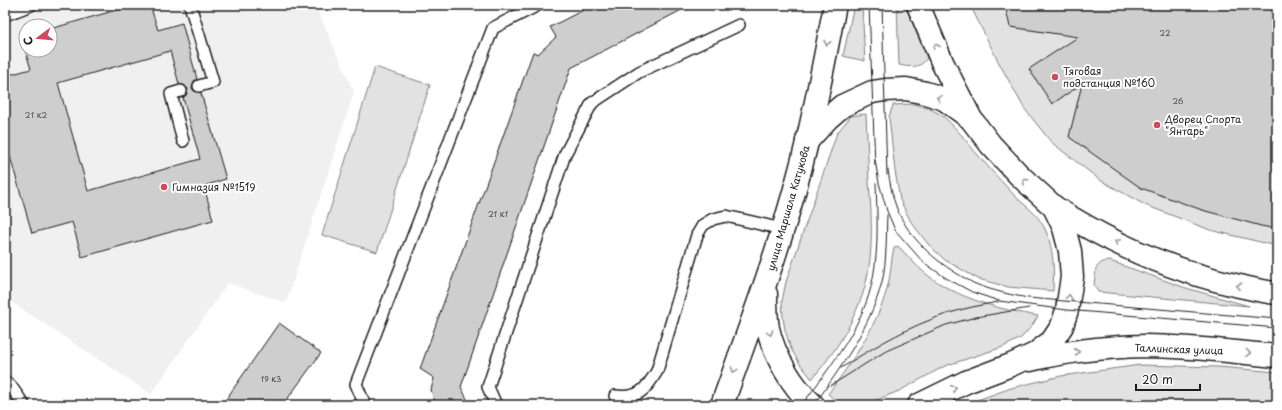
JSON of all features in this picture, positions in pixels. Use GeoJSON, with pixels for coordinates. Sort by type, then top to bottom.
{"type":"FeatureCollection","features":[{"type":"Feature","properties":{"kind":"main road","name":"улица Маршала Катукова"},"geometry":{"type":"LineString","coordinates":[[722,405],[766,280],[798,176],[807,141],[834,5]]}},
{"type":"Feature","properties":{"kind":"main road"},"geometry":{"type":"LineString","coordinates":[[918,5],[943,64],[971,119],[991,145],[1020,176],[1054,207],[1077,222],[1119,244],[1161,263],[1213,280],[1277,294]]}},
{"type":"Feature","properties":{"kind":"main road"},"geometry":{"type":"LineString","coordinates":[[807,141],[827,119],[842,106],[872,92],[885,90],[906,89],[944,100],[971,119]]}},
{"type":"Feature","properties":{"kind":"main road"},"geometry":{"type":"LineString","coordinates":[[919,405],[966,382],[1035,354],[1052,341],[1062,326],[1067,310],[1072,277],[1070,251],[1064,228],[1054,207]]}},
{"type":"Feature","properties":{"kind":"main road"},"geometry":{"type":"LineString","coordinates":[[766,280],[768,328],[774,345],[784,368],[795,385],[814,405]]}},
{"type":"Feature","properties":{"kind":"main road","name":"Таллинская улица"},"geometry":{"type":"LineString","coordinates":[[1011,365],[1047,356],[1101,349],[1146,346],[1277,356]]}},
{"type":"Feature","properties":{"kind":"lane"},"geometry":{"type":"LineString","coordinates":[[5,15],[31,5]]}},
{"type":"Feature","properties":{"kind":"lane"},"geometry":{"type":"LineString","coordinates":[[190,5],[213,82],[199,86]]}},
{"type":"Feature","properties":{"kind":"lane"},"geometry":{"type":"LineString","coordinates":[[366,405],[356,384],[493,28],[538,5]]}},
{"type":"Feature","properties":{"kind":"lane"},"geometry":{"type":"LineString","coordinates":[[496,405],[488,387],[565,154],[592,103],[639,72],[739,25]]}},
{"type":"Feature","properties":{"kind":"lane"},"geometry":{"type":"LineString","coordinates":[[181,91],[171,94],[183,141]]}},
{"type":"Feature","properties":{"kind":"lane"},"geometry":{"type":"LineString","coordinates":[[615,396],[627,398],[640,392],[650,384],[657,371],[697,235],[703,225],[713,219],[726,216],[782,229]]}},
{"type":"Feature","properties":{"kind":"lane"},"geometry":{"type":"LineString","coordinates":[[5,382],[10,385],[24,405]]}},
{"type":"Feature","properties":{"kind":"shaded area","name":"Гимназия №1519"},"geometry":{"type":"Polygon","coordinates":[[[5,5],[315,5],[354,92],[286,303],[228,283],[151,394],[5,298],[5,5]]]}},
{"type":"Feature","properties":{"kind":"shaded area"},"geometry":{"type":"Polygon","coordinates":[[[854,5],[862,5],[865,61],[843,56],[854,5]]]}},
{"type":"Feature","properties":{"kind":"shaded area"},"geometry":{"type":"Polygon","coordinates":[[[897,5],[905,5],[927,58],[918,66],[911,67],[899,65],[897,5]]]}},
{"type":"Feature","properties":{"kind":"shaded area","name":"Дворец Спорта \"Янтарь\""},"geometry":{"type":"Polygon","coordinates":[[[970,5],[1277,5],[1277,246],[1210,230],[1145,205],[1100,180],[1051,142],[1024,108],[999,63],[970,5]]]}},
{"type":"Feature","properties":{"kind":"shaded area"},"geometry":{"type":"Polygon","coordinates":[[[375,67],[430,85],[377,252],[322,235],[375,67]]]}},
{"type":"Feature","properties":{"kind":"shaded area"},"geometry":{"type":"Polygon","coordinates":[[[914,104],[944,117],[1000,180],[1040,220],[1049,238],[1052,253],[1053,291],[1008,287],[978,279],[945,260],[928,244],[911,222],[900,200],[889,117],[893,105],[914,104]]]}},
{"type":"Feature","properties":{"kind":"shaded area"},"geometry":{"type":"Polygon","coordinates":[[[866,114],[871,212],[871,243],[868,274],[859,304],[850,324],[826,362],[812,379],[800,364],[791,349],[785,330],[782,301],[786,282],[837,133],[851,116],[866,114]]]}},
{"type":"Feature","properties":{"kind":"shaded area"},"geometry":{"type":"Polygon","coordinates":[[[898,246],[926,274],[938,283],[952,290],[979,302],[1038,316],[1032,326],[1021,338],[1003,347],[945,366],[899,391],[860,405],[846,404],[836,401],[828,394],[856,355],[872,327],[885,297],[894,248],[898,246]]]}},
{"type":"Feature","properties":{"kind":"shaded area"},"geometry":{"type":"Polygon","coordinates":[[[1110,261],[1186,288],[1249,306],[1098,292],[1094,285],[1096,268],[1102,262],[1110,261]]]}},
{"type":"Feature","properties":{"kind":"shaded area"},"geometry":{"type":"Polygon","coordinates":[[[1140,365],[1218,367],[1277,372],[1277,405],[963,405],[1011,388],[1061,376],[1140,365]]]}},
{"type":"Feature","properties":{"kind":"building"},"geometry":{"type":"Polygon","coordinates":[[[134,5],[150,5],[158,30],[182,23],[197,79],[194,81],[192,88],[194,91],[201,93],[226,179],[204,186],[213,220],[82,257],[72,222],[32,233],[5,139],[5,76],[31,69],[28,58],[58,58],[58,27],[134,5]],[[170,51],[58,83],[88,191],[200,159],[183,98],[188,89],[179,84],[170,51]]]}},
{"type":"Feature","properties":{"kind":"building"},"geometry":{"type":"Polygon","coordinates":[[[593,5],[691,5],[571,68],[461,387],[470,405],[436,405],[431,390],[434,378],[420,369],[533,52],[538,54],[556,37],[550,27],[593,5]]]}},
{"type":"Feature","properties":{"kind":"building","name":"Дворец Спорта \"Янтарь\""},"geometry":{"type":"Polygon","coordinates":[[[1005,5],[1277,5],[1277,229],[1202,210],[1141,188],[1069,137],[1082,84],[1052,104],[1029,69],[1078,37],[1010,27],[1005,5]]]}},
{"type":"Feature","properties":{"kind":"building"},"geometry":{"type":"Polygon","coordinates":[[[279,323],[321,353],[283,405],[222,405],[279,323]]]}},
{"type":"Feature","properties":{"kind":"tram line"},"geometry":{"type":"LineString","coordinates":[[869,5],[875,165]]}},
{"type":"Feature","properties":{"kind":"tram line"},"geometry":{"type":"LineString","coordinates":[[882,5],[887,175]]}},
{"type":"Feature","properties":{"kind":"tram line"},"geometry":{"type":"LineString","coordinates":[[875,160],[879,183],[887,211],[895,230],[923,262],[946,278],[972,292],[999,301],[1067,310],[1277,328]]}},
{"type":"Feature","properties":{"kind":"tram line"},"geometry":{"type":"LineString","coordinates":[[888,170],[895,204],[908,230],[932,256],[951,270],[976,284],[1003,293],[1028,298],[1277,319]]}},
{"type":"Feature","properties":{"kind":"tram line"},"geometry":{"type":"LineString","coordinates":[[802,405],[845,345],[869,296],[876,254],[876,183]]}},
{"type":"Feature","properties":{"kind":"tram line"},"geometry":{"type":"LineString","coordinates":[[814,405],[854,346],[877,299],[885,265],[887,215]]}},
{"type":"Feature","properties":{"kind":"tram line"},"geometry":{"type":"LineString","coordinates":[[841,368],[884,342],[918,325],[955,311],[998,302]]}},
{"type":"Feature","properties":{"kind":"tram line"},"geometry":{"type":"LineString","coordinates":[[830,386],[886,351],[946,325],[976,317],[1029,308]]}},
{"type":"Feature","properties":{"kind":"place","name":"Тяговая подстанция №160"},"geometry":{"type":"Point","coordinates":[1055,77]}},
{"type":"Feature","properties":{"kind":"place","name":"Дворец Спорта \"Янтарь\""},"geometry":{"type":"Point","coordinates":[1157,125]}},
{"type":"Feature","properties":{"kind":"place","name":"Гимназия №1519"},"geometry":{"type":"Point","coordinates":[164,187]}}]}
